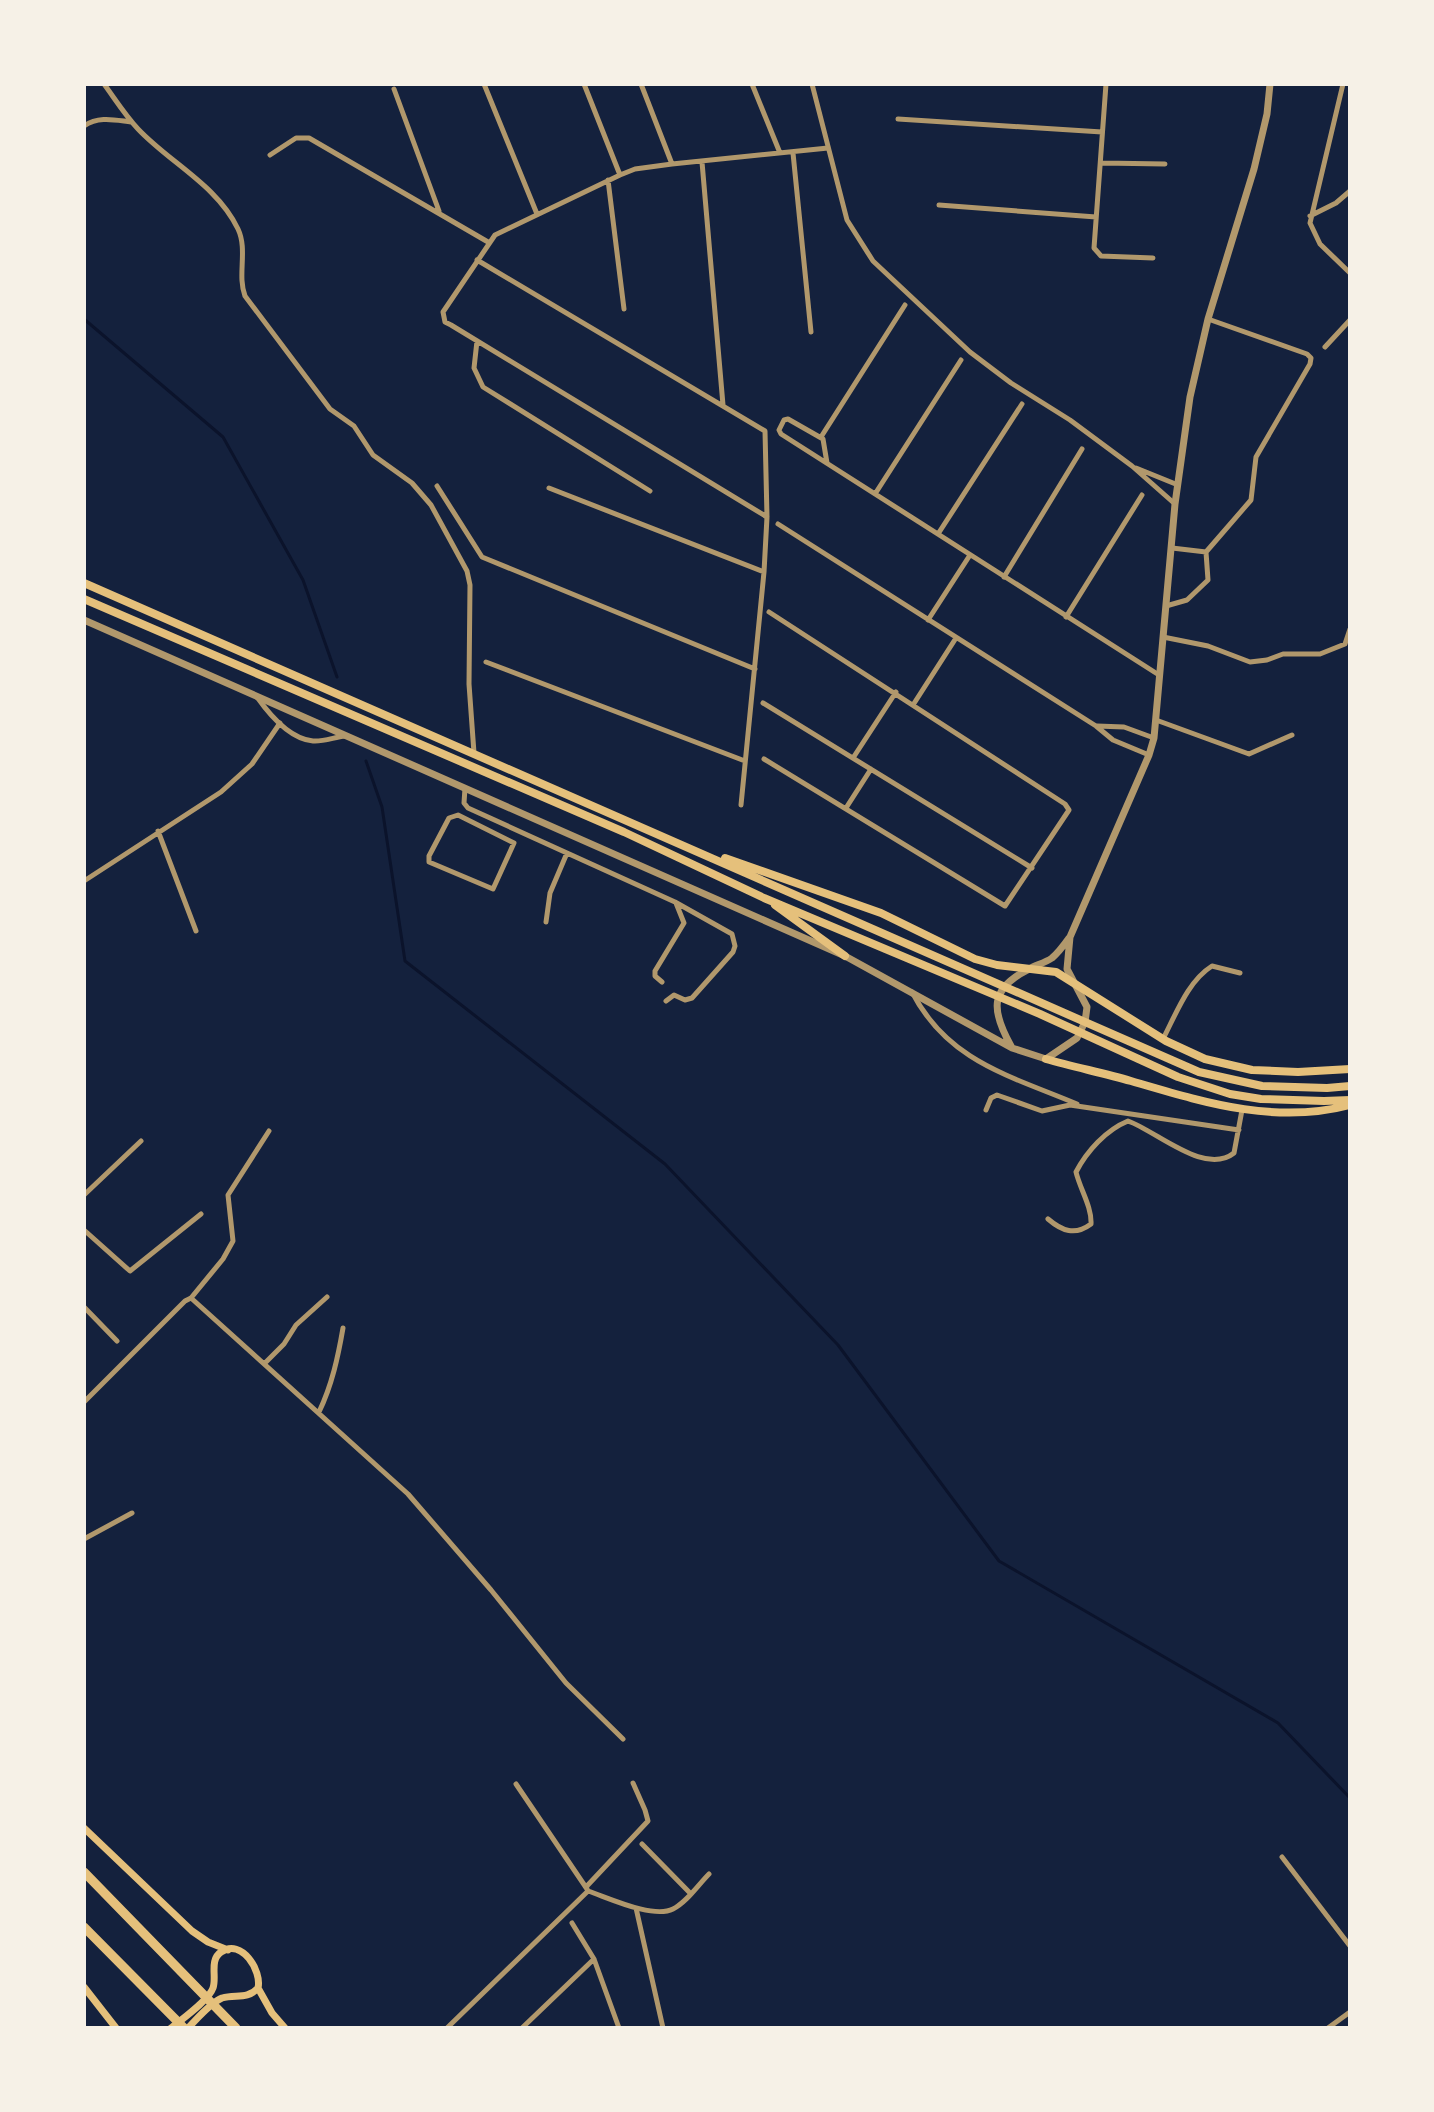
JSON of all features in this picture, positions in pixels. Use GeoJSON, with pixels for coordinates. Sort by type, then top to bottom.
{"type":"FeatureCollection","features":[{"type":"Feature","properties":{"kind":"highway"},"geometry":{"type":"LineString","coordinates":[[84,1872],[236,2028]]}},
{"type":"Feature","properties":{"kind":"highway"},"geometry":{"type":"LineString","coordinates":[[84,1927],[186,2028]]}},
{"type":"Feature","properties":{"kind":"main road"},"geometry":{"type":"LineString","coordinates":[[84,583],[1199,1072],[1262,1086],[1350,1086]]}},
{"type":"Feature","properties":{"kind":"main road"},"geometry":{"type":"LineString","coordinates":[[84,599],[624,832],[764,898],[1040,1014],[1178,1077],[1230,1094],[1261,1099],[1350,1102]]}},
{"type":"Feature","properties":{"kind":"main road"},"geometry":{"type":"LineString","coordinates":[[671,839],[881,913],[975,959],[997,965],[1056,972],[1163,1039],[1205,1059],[1252,1070],[1298,1072],[1350,1069]]}},
{"type":"Feature","properties":{"kind":"main road"},"geometry":{"type":"LineString","coordinates":[[764,898],[845,956]]}},
{"type":"Feature","properties":{"kind":"main road"},"geometry":{"type":"LineString","coordinates":[[1046,1059],[1209,1104],[1260,1113],[1323,1112],[1350,1102]]}},
{"type":"Feature","properties":{"kind":"main road"},"geometry":{"type":"LineString","coordinates":[[84,1828],[192,1931],[208,1942],[241,1952],[255,1966],[260,1980],[258,1988],[248,1996],[217,2001],[186,2028]]}},
{"type":"Feature","properties":{"kind":"main road"},"geometry":{"type":"LineString","coordinates":[[171,2028],[209,1995],[213,1988],[216,1958],[228,1950]]}},
{"type":"Feature","properties":{"kind":"main road"},"geometry":{"type":"LineString","coordinates":[[84,1987],[116,2028]]}},
{"type":"Feature","properties":{"kind":"main road"},"geometry":{"type":"LineString","coordinates":[[258,1988],[285,2028]]}},
{"type":"Feature","properties":{"kind":"street"},"geometry":{"type":"LineString","coordinates":[[104,84],[132,122],[224,206],[240,234],[245,296],[330,409],[354,426],[373,455],[412,483],[431,505],[467,571],[470,585],[469,684],[474,753]]}},
{"type":"Feature","properties":{"kind":"street"},"geometry":{"type":"LineString","coordinates":[[484,84],[537,214]]}},
{"type":"Feature","properties":{"kind":"street"},"geometry":{"type":"LineString","coordinates":[[584,84],[620,175]]}},
{"type":"Feature","properties":{"kind":"street"},"geometry":{"type":"LineString","coordinates":[[641,84],[672,164]]}},
{"type":"Feature","properties":{"kind":"street"},"geometry":{"type":"LineString","coordinates":[[752,84],[780,153]]}},
{"type":"Feature","properties":{"kind":"street"},"geometry":{"type":"LineString","coordinates":[[812,84],[847,220],[873,261],[970,352],[1011,383],[1070,420],[1132,466],[1175,504]]}},
{"type":"Feature","properties":{"kind":"street"},"geometry":{"type":"LineString","coordinates":[[1106,84],[1096,254],[1153,258]]}},
{"type":"Feature","properties":{"kind":"street"},"geometry":{"type":"LineString","coordinates":[[84,620],[845,956],[1012,1048],[1046,1059],[1077,1038],[1085,1022],[1087,1007],[1066,962],[1070,937],[1154,738],[1175,504],[1190,397],[1208,319],[1254,169],[1267,114],[1270,84]]}},
{"type":"Feature","properties":{"kind":"street"},"geometry":{"type":"LineString","coordinates":[[1343,84],[1310,216],[1315,237],[1350,273]]}},
{"type":"Feature","properties":{"kind":"street"},"geometry":{"type":"LineString","coordinates":[[394,89],[439,212]]}},
{"type":"Feature","properties":{"kind":"street"},"geometry":{"type":"LineString","coordinates":[[898,119],[1102,132]]}},
{"type":"Feature","properties":{"kind":"street"},"geometry":{"type":"LineString","coordinates":[[84,126],[95,120],[132,122]]}},
{"type":"Feature","properties":{"kind":"street"},"geometry":{"type":"LineString","coordinates":[[270,155],[296,138],[309,138],[488,242]]}},
{"type":"Feature","properties":{"kind":"street"},"geometry":{"type":"LineString","coordinates":[[767,517],[445,322],[443,317],[447,306],[495,235],[608,180],[635,169],[828,148]]}},
{"type":"Feature","properties":{"kind":"street"},"geometry":{"type":"LineString","coordinates":[[793,153],[811,332]]}},
{"type":"Feature","properties":{"kind":"street"},"geometry":{"type":"LineString","coordinates":[[702,162],[723,406]]}},
{"type":"Feature","properties":{"kind":"street"},"geometry":{"type":"LineString","coordinates":[[1102,163],[1165,164]]}},
{"type":"Feature","properties":{"kind":"street"},"geometry":{"type":"LineString","coordinates":[[608,180],[624,309]]}},
{"type":"Feature","properties":{"kind":"street"},"geometry":{"type":"LineString","coordinates":[[1310,216],[1336,203],[1350,191]]}},
{"type":"Feature","properties":{"kind":"street"},"geometry":{"type":"LineString","coordinates":[[939,205],[1096,217]]}},
{"type":"Feature","properties":{"kind":"street"},"geometry":{"type":"LineString","coordinates":[[477,260],[765,431],[767,517],[764,572],[741,805]]}},
{"type":"Feature","properties":{"kind":"street"},"geometry":{"type":"LineString","coordinates":[[821,437],[905,305]]}},
{"type":"Feature","properties":{"kind":"street"},"geometry":{"type":"LineString","coordinates":[[1166,606],[1187,600],[1208,580],[1206,552],[1251,500],[1256,457],[1311,358],[1208,319]]}},
{"type":"Feature","properties":{"kind":"street"},"geometry":{"type":"LineString","coordinates":[[1325,347],[1350,320]]}},
{"type":"Feature","properties":{"kind":"street"},"geometry":{"type":"LineString","coordinates":[[477,341],[474,368],[483,387],[650,491]]}},
{"type":"Feature","properties":{"kind":"street"},"geometry":{"type":"LineString","coordinates":[[875,494],[961,360]]}},
{"type":"Feature","properties":{"kind":"street"},"geometry":{"type":"LineString","coordinates":[[938,534],[1022,404]]}},
{"type":"Feature","properties":{"kind":"street"},"geometry":{"type":"LineString","coordinates":[[827,463],[825,442],[821,437],[788,419],[782,422],[781,434],[1159,675]]}},
{"type":"Feature","properties":{"kind":"street"},"geometry":{"type":"LineString","coordinates":[[1004,577],[1082,449]]}},
{"type":"Feature","properties":{"kind":"street"},"geometry":{"type":"LineString","coordinates":[[1132,466],[1178,485]]}},
{"type":"Feature","properties":{"kind":"street"},"geometry":{"type":"LineString","coordinates":[[437,486],[482,557],[755,669]]}},
{"type":"Feature","properties":{"kind":"street"},"geometry":{"type":"LineString","coordinates":[[549,488],[764,572]]}},
{"type":"Feature","properties":{"kind":"street"},"geometry":{"type":"LineString","coordinates":[[1066,617],[1142,495]]}},
{"type":"Feature","properties":{"kind":"street"},"geometry":{"type":"LineString","coordinates":[[778,524],[1096,726],[1113,740],[1149,755]]}},
{"type":"Feature","properties":{"kind":"street"},"geometry":{"type":"LineString","coordinates":[[1172,548],[1206,552]]}},
{"type":"Feature","properties":{"kind":"street"},"geometry":{"type":"LineString","coordinates":[[928,620],[970,555]]}},
{"type":"Feature","properties":{"kind":"street"},"geometry":{"type":"LineString","coordinates":[[764,759],[999,905],[1009,903],[1069,810],[1065,804],[896,692],[769,612]]}},
{"type":"Feature","properties":{"kind":"street"},"geometry":{"type":"LineString","coordinates":[[1163,637],[1257,662],[1283,654],[1307,656],[1334,651],[1345,644],[1350,629]]}},
{"type":"Feature","properties":{"kind":"street"},"geometry":{"type":"LineString","coordinates":[[913,705],[956,638]]}},
{"type":"Feature","properties":{"kind":"street"},"geometry":{"type":"LineString","coordinates":[[486,662],[745,761]]}},
{"type":"Feature","properties":{"kind":"street"},"geometry":{"type":"LineString","coordinates":[[853,758],[896,692]]}},
{"type":"Feature","properties":{"kind":"street"},"geometry":{"type":"LineString","coordinates":[[256,696],[280,723],[300,738],[310,741],[348,736]]}},
{"type":"Feature","properties":{"kind":"street"},"geometry":{"type":"LineString","coordinates":[[763,703],[1032,868]]}},
{"type":"Feature","properties":{"kind":"street"},"geometry":{"type":"LineString","coordinates":[[1156,720],[1249,754],[1292,735]]}},
{"type":"Feature","properties":{"kind":"street"},"geometry":{"type":"LineString","coordinates":[[84,881],[158,831],[191,813],[238,778],[261,753],[280,723]]}},
{"type":"Feature","properties":{"kind":"street"},"geometry":{"type":"LineString","coordinates":[[1096,726],[1124,727],[1154,738]]}},
{"type":"Feature","properties":{"kind":"street"},"geometry":{"type":"LineString","coordinates":[[846,808],[871,769]]}},
{"type":"Feature","properties":{"kind":"street"},"geometry":{"type":"LineString","coordinates":[[465,787],[464,803],[468,808],[675,902],[732,934],[733,952],[692,998],[685,1000],[674,995],[666,1001]]}},
{"type":"Feature","properties":{"kind":"street"},"geometry":{"type":"LineString","coordinates":[[458,815],[482,826],[514,843],[495,887],[488,888],[429,862],[429,856],[450,816],[458,815]]}},
{"type":"Feature","properties":{"kind":"street"},"geometry":{"type":"LineString","coordinates":[[482,826],[487,816]]}},
{"type":"Feature","properties":{"kind":"street"},"geometry":{"type":"LineString","coordinates":[[158,831],[196,931]]}},
{"type":"Feature","properties":{"kind":"street"},"geometry":{"type":"LineString","coordinates":[[546,922],[550,893],[567,853]]}},
{"type":"Feature","properties":{"kind":"street"},"geometry":{"type":"LineString","coordinates":[[662,982],[655,976],[656,969],[684,923],[675,902]]}},
{"type":"Feature","properties":{"kind":"street"},"geometry":{"type":"LineString","coordinates":[[1012,1048],[999,1025],[995,1003],[1001,990],[1013,978],[1052,958],[1070,937]]}},
{"type":"Feature","properties":{"kind":"street"},"geometry":{"type":"LineString","coordinates":[[1163,1039],[1202,972],[1212,966],[1240,973]]}},
{"type":"Feature","properties":{"kind":"street"},"geometry":{"type":"LineString","coordinates":[[911,991],[931,1022],[974,1060],[1004,1076],[1084,1107]]}},
{"type":"Feature","properties":{"kind":"street"},"geometry":{"type":"LineString","coordinates":[[986,1110],[991,1098],[997,1095],[1042,1111],[1070,1105],[1239,1130]]}},
{"type":"Feature","properties":{"kind":"street"},"geometry":{"type":"LineString","coordinates":[[1048,1219],[1060,1229],[1075,1232],[1091,1224],[1091,1214],[1076,1172],[1090,1152],[1119,1125],[1128,1121],[1143,1127],[1208,1161],[1227,1158],[1234,1153],[1242,1110]]}},
{"type":"Feature","properties":{"kind":"street"},"geometry":{"type":"LineString","coordinates":[[84,1402],[191,1298],[223,1259],[233,1241],[228,1195],[269,1131]]}},
{"type":"Feature","properties":{"kind":"street"},"geometry":{"type":"LineString","coordinates":[[84,1195],[141,1141]]}},
{"type":"Feature","properties":{"kind":"street"},"geometry":{"type":"LineString","coordinates":[[84,1230],[130,1271],[201,1214]]}},
{"type":"Feature","properties":{"kind":"street"},"geometry":{"type":"LineString","coordinates":[[265,1363],[284,1344],[296,1325],[327,1297]]}},
{"type":"Feature","properties":{"kind":"street"},"geometry":{"type":"LineString","coordinates":[[191,1298],[408,1494],[566,1683],[623,1739]]}},
{"type":"Feature","properties":{"kind":"street"},"geometry":{"type":"LineString","coordinates":[[84,1307],[117,1341]]}},
{"type":"Feature","properties":{"kind":"street"},"geometry":{"type":"LineString","coordinates":[[319,1412],[331,1385],[343,1328]]}},
{"type":"Feature","properties":{"kind":"street"},"geometry":{"type":"LineString","coordinates":[[84,1539],[132,1513]]}},
{"type":"Feature","properties":{"kind":"street"},"geometry":{"type":"LineString","coordinates":[[447,2028],[587,1889],[648,1821],[633,1783]]}},
{"type":"Feature","properties":{"kind":"street"},"geometry":{"type":"LineString","coordinates":[[516,1784],[587,1889],[636,1908],[662,1911],[672,1909],[709,1874]]}},
{"type":"Feature","properties":{"kind":"street"},"geometry":{"type":"LineString","coordinates":[[642,1844],[690,1893]]}},
{"type":"Feature","properties":{"kind":"street"},"geometry":{"type":"LineString","coordinates":[[1282,1857],[1350,1946]]}},
{"type":"Feature","properties":{"kind":"street"},"geometry":{"type":"LineString","coordinates":[[636,1908],[663,2028]]}},
{"type":"Feature","properties":{"kind":"street"},"geometry":{"type":"LineString","coordinates":[[572,1923],[594,1959],[619,2028]]}},
{"type":"Feature","properties":{"kind":"street"},"geometry":{"type":"LineString","coordinates":[[522,2028],[594,1959]]}},
{"type":"Feature","properties":{"kind":"street"},"geometry":{"type":"LineString","coordinates":[[1328,2028],[1350,2012]]}},
{"type":"Feature","properties":{"kind":"waterway"},"geometry":{"type":"LineString","coordinates":[[84,319],[223,437],[303,580],[337,677]]}},
{"type":"Feature","properties":{"kind":"waterway"},"geometry":{"type":"LineString","coordinates":[[366,761],[382,807],[405,961],[665,1164],[838,1345],[999,1561],[1278,1723],[1350,1798]]}}]}
